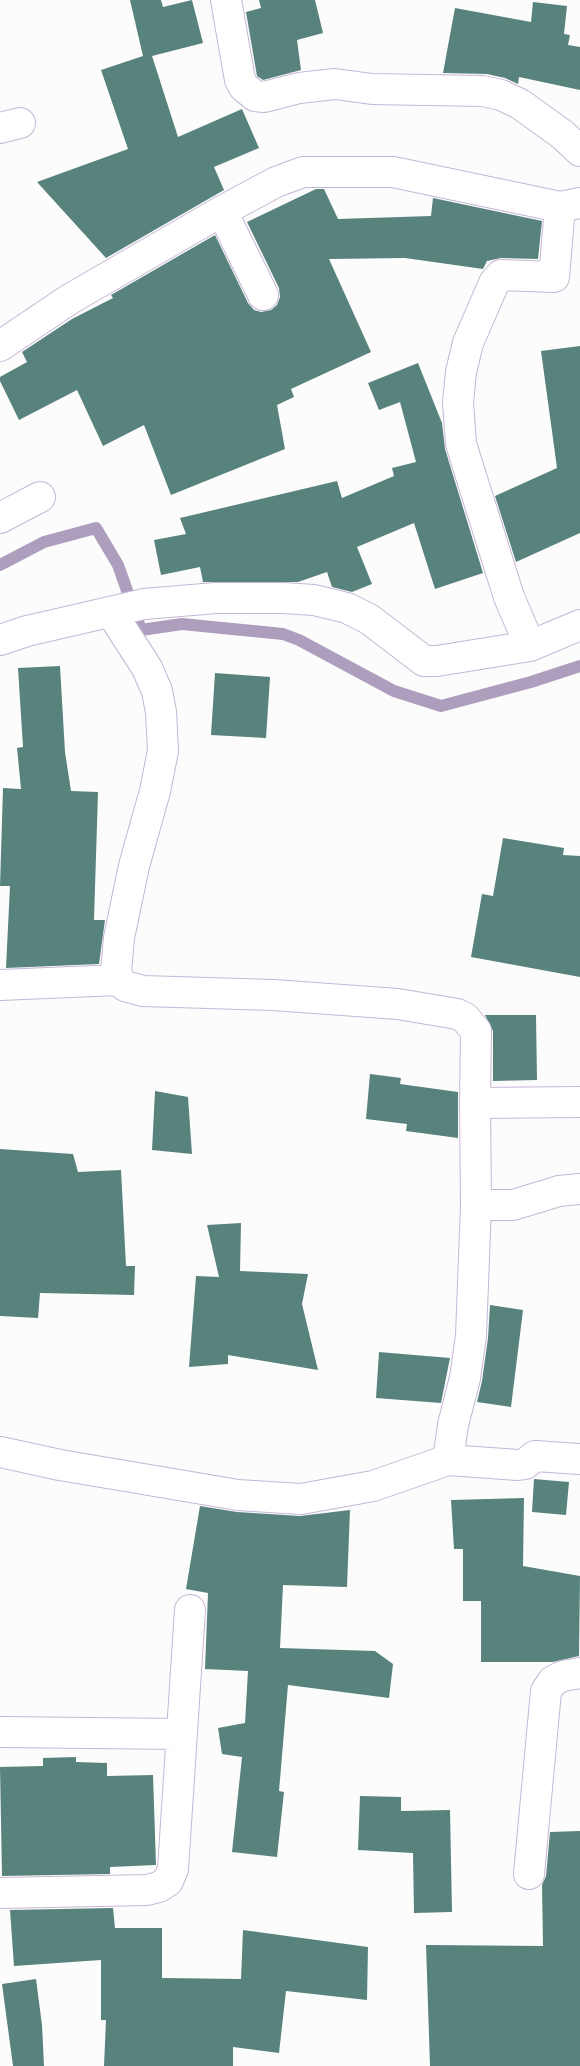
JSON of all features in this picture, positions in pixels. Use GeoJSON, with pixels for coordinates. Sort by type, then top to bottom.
{"type":"FeatureCollection","features":[{"type":"Feature","properties":{"kind":"street"},"geometry":{"type":"LineString","coordinates":[[226,0],[240,80],[244,87],[255,96],[264,97],[299,88],[335,84],[372,89],[483,91],[501,95],[528,109],[580,151]]}},
{"type":"Feature","properties":{"kind":"street"},"geometry":{"type":"LineString","coordinates":[[0,346],[70,299],[222,211],[276,182],[303,172],[393,172],[570,205],[554,278],[501,274],[494,284],[468,343],[461,372],[458,403],[461,444],[509,597],[530,646]]}},
{"type":"Feature","properties":{"kind":"street"},"geometry":{"type":"LineString","coordinates":[[222,211],[263,295]]}},
{"type":"Feature","properties":{"kind":"street"},"geometry":{"type":"LineString","coordinates":[[0,518],[40,497]]}},
{"type":"Feature","properties":{"kind":"street"},"geometry":{"type":"LineString","coordinates":[[0,640],[27,631],[144,604],[183,599],[283,598],[314,600],[347,608],[369,619],[424,661],[530,646],[580,625]]}},
{"type":"Feature","properties":{"kind":"street"},"geometry":{"type":"LineString","coordinates":[[111,612],[147,668],[157,691],[161,712],[163,751],[118,938],[116,971],[119,980],[125,986],[143,991],[273,995],[387,1003],[457,1014],[465,1018],[476,1031],[476,1204],[471,1336],[448,1460]]}},
{"type":"Feature","properties":{"kind":"street"},"geometry":{"type":"LineString","coordinates":[[0,985],[119,980]]}},
{"type":"Feature","properties":{"kind":"street"},"geometry":{"type":"LineString","coordinates":[[475,1103],[580,1102]]}},
{"type":"Feature","properties":{"kind":"street"},"geometry":{"type":"LineString","coordinates":[[476,1204],[513,1204],[559,1191],[580,1189]]}},
{"type":"Feature","properties":{"kind":"street"},"geometry":{"type":"LineString","coordinates":[[0,1452],[60,1465],[238,1495],[301,1499],[373,1486],[448,1460],[518,1466],[536,1456],[580,1459]]}},
{"type":"Feature","properties":{"kind":"street"},"geometry":{"type":"LineString","coordinates":[[0,1893],[147,1890],[159,1887],[168,1881],[173,1869],[190,1610]]}},
{"type":"Feature","properties":{"kind":"street"},"geometry":{"type":"LineString","coordinates":[[529,1874],[546,1691],[553,1681],[580,1673]]}},
{"type":"Feature","properties":{"kind":"street"},"geometry":{"type":"LineString","coordinates":[[0,1732],[182,1734]]}},
{"type":"Feature","properties":{"kind":"building"},"geometry":{"type":"Polygon","coordinates":[[[130,0],[161,0],[163,7],[192,0],[203,43],[152,56],[178,137],[242,109],[259,148],[214,167],[224,190],[106,258],[37,182],[128,149],[101,70],[143,56],[130,0]]]}},
{"type":"Feature","properties":{"kind":"building"},"geometry":{"type":"Polygon","coordinates":[[[259,0],[315,0],[323,33],[297,40],[301,70],[263,80],[257,76],[246,12],[261,8],[259,0]]]}},
{"type":"Feature","properties":{"kind":"building"},"geometry":{"type":"Polygon","coordinates":[[[533,2],[567,6],[564,34],[570,35],[568,45],[580,47],[580,90],[519,77],[518,84],[487,74],[443,73],[455,8],[531,22],[533,2]]]}},
{"type":"Feature","properties":{"kind":"building"},"geometry":{"type":"Polygon","coordinates":[[[316,189],[324,189],[338,219],[431,216],[433,198],[542,221],[538,259],[501,258],[487,261],[483,269],[405,258],[329,259],[371,352],[291,389],[294,397],[277,405],[285,449],[171,495],[144,425],[103,446],[77,390],[19,420],[0,377],[27,362],[22,352],[72,319],[113,298],[111,295],[215,235],[248,303],[254,310],[261,312],[271,310],[277,305],[280,297],[279,288],[247,222],[316,189]]]}},
{"type":"Feature","properties":{"kind":"building"},"geometry":{"type":"Polygon","coordinates":[[[580,346],[580,533],[516,562],[495,496],[557,468],[541,351],[580,346]]]}},
{"type":"Feature","properties":{"kind":"building"},"geometry":{"type":"Polygon","coordinates":[[[418,363],[442,423],[445,449],[483,573],[435,589],[414,523],[357,547],[372,584],[352,592],[332,587],[327,572],[298,582],[203,582],[200,567],[161,575],[154,540],[186,534],[180,518],[337,481],[342,498],[394,476],[392,468],[416,462],[400,402],[379,410],[368,383],[418,363]]]}},
{"type":"Feature","properties":{"kind":"building"},"geometry":{"type":"Polygon","coordinates":[[[60,666],[65,752],[71,791],[98,792],[94,920],[105,920],[99,964],[6,968],[10,886],[0,886],[3,788],[21,789],[17,748],[23,747],[18,668],[60,666]]]}},
{"type":"Feature","properties":{"kind":"building"},"geometry":{"type":"Polygon","coordinates":[[[215,673],[270,677],[266,738],[211,735],[215,673]]]}},
{"type":"Feature","properties":{"kind":"building"},"geometry":{"type":"Polygon","coordinates":[[[503,838],[564,848],[563,855],[580,856],[580,977],[471,957],[482,894],[493,896],[503,838]]]}},
{"type":"Feature","properties":{"kind":"building"},"geometry":{"type":"Polygon","coordinates":[[[485,1015],[536,1015],[537,1080],[493,1081],[493,1031],[485,1015]]]}},
{"type":"Feature","properties":{"kind":"building"},"geometry":{"type":"Polygon","coordinates":[[[370,1074],[401,1078],[400,1084],[458,1092],[458,1138],[406,1131],[407,1124],[366,1119],[370,1074]]]}},
{"type":"Feature","properties":{"kind":"building"},"geometry":{"type":"Polygon","coordinates":[[[155,1091],[188,1097],[192,1154],[152,1150],[155,1091]]]}},
{"type":"Feature","properties":{"kind":"building"},"geometry":{"type":"Polygon","coordinates":[[[0,1149],[73,1154],[78,1172],[121,1170],[126,1266],[135,1266],[134,1295],[40,1293],[38,1318],[0,1316],[0,1149]]]}},
{"type":"Feature","properties":{"kind":"building"},"geometry":{"type":"Polygon","coordinates":[[[241,1223],[240,1271],[308,1274],[302,1304],[318,1370],[228,1355],[228,1364],[189,1367],[196,1276],[219,1277],[207,1225],[241,1223]]]}},
{"type":"Feature","properties":{"kind":"building"},"geometry":{"type":"Polygon","coordinates":[[[490,1305],[523,1310],[511,1407],[477,1402],[488,1338],[490,1305]]]}},
{"type":"Feature","properties":{"kind":"building"},"geometry":{"type":"Polygon","coordinates":[[[379,1352],[450,1358],[441,1403],[376,1398],[379,1352]]]}},
{"type":"Feature","properties":{"kind":"building"},"geometry":{"type":"Polygon","coordinates":[[[534,1479],[569,1482],[566,1515],[532,1512],[534,1479]]]}},
{"type":"Feature","properties":{"kind":"building"},"geometry":{"type":"Polygon","coordinates":[[[524,1498],[523,1566],[580,1576],[579,1656],[553,1662],[481,1662],[481,1601],[463,1601],[463,1549],[454,1549],[451,1500],[524,1498]]]}},
{"type":"Feature","properties":{"kind":"building"},"geometry":{"type":"Polygon","coordinates":[[[200,1506],[237,1512],[300,1516],[350,1510],[347,1587],[283,1585],[280,1648],[375,1651],[393,1664],[389,1698],[288,1685],[279,1791],[284,1792],[277,1857],[232,1852],[242,1757],[222,1754],[218,1728],[245,1723],[248,1671],[205,1669],[208,1593],[186,1589],[200,1506]]]}},
{"type":"Feature","properties":{"kind":"building"},"geometry":{"type":"Polygon","coordinates":[[[76,1757],[76,1762],[107,1763],[107,1776],[153,1775],[156,1865],[110,1867],[110,1874],[2,1876],[0,1767],[43,1766],[43,1758],[76,1757]]]}},
{"type":"Feature","properties":{"kind":"building"},"geometry":{"type":"Polygon","coordinates":[[[360,1796],[401,1797],[401,1811],[450,1810],[452,1912],[414,1913],[413,1853],[358,1850],[360,1796]]]}},
{"type":"Feature","properties":{"kind":"building"},"geometry":{"type":"Polygon","coordinates":[[[580,1831],[580,2066],[430,2066],[426,1945],[543,1946],[542,1885],[546,1876],[550,1832],[580,1831]]]}},
{"type":"Feature","properties":{"kind":"building"},"geometry":{"type":"Polygon","coordinates":[[[113,1908],[115,1928],[162,1928],[162,1978],[241,1979],[243,1930],[368,1947],[367,2000],[286,1991],[279,2053],[233,2047],[233,2066],[104,2066],[106,2020],[101,2020],[101,1960],[14,1966],[10,1910],[113,1908]]]}},
{"type":"Feature","properties":{"kind":"building"},"geometry":{"type":"Polygon","coordinates":[[[36,1979],[44,2066],[13,2066],[2,1984],[36,1979]]]}},
{"type":"Feature","properties":{"kind":"waterway"},"geometry":{"type":"LineString","coordinates":[[0,565],[44,542],[96,528],[118,565],[141,630],[182,624],[283,634],[299,640],[394,691],[441,706],[531,682],[580,666]]}}]}
